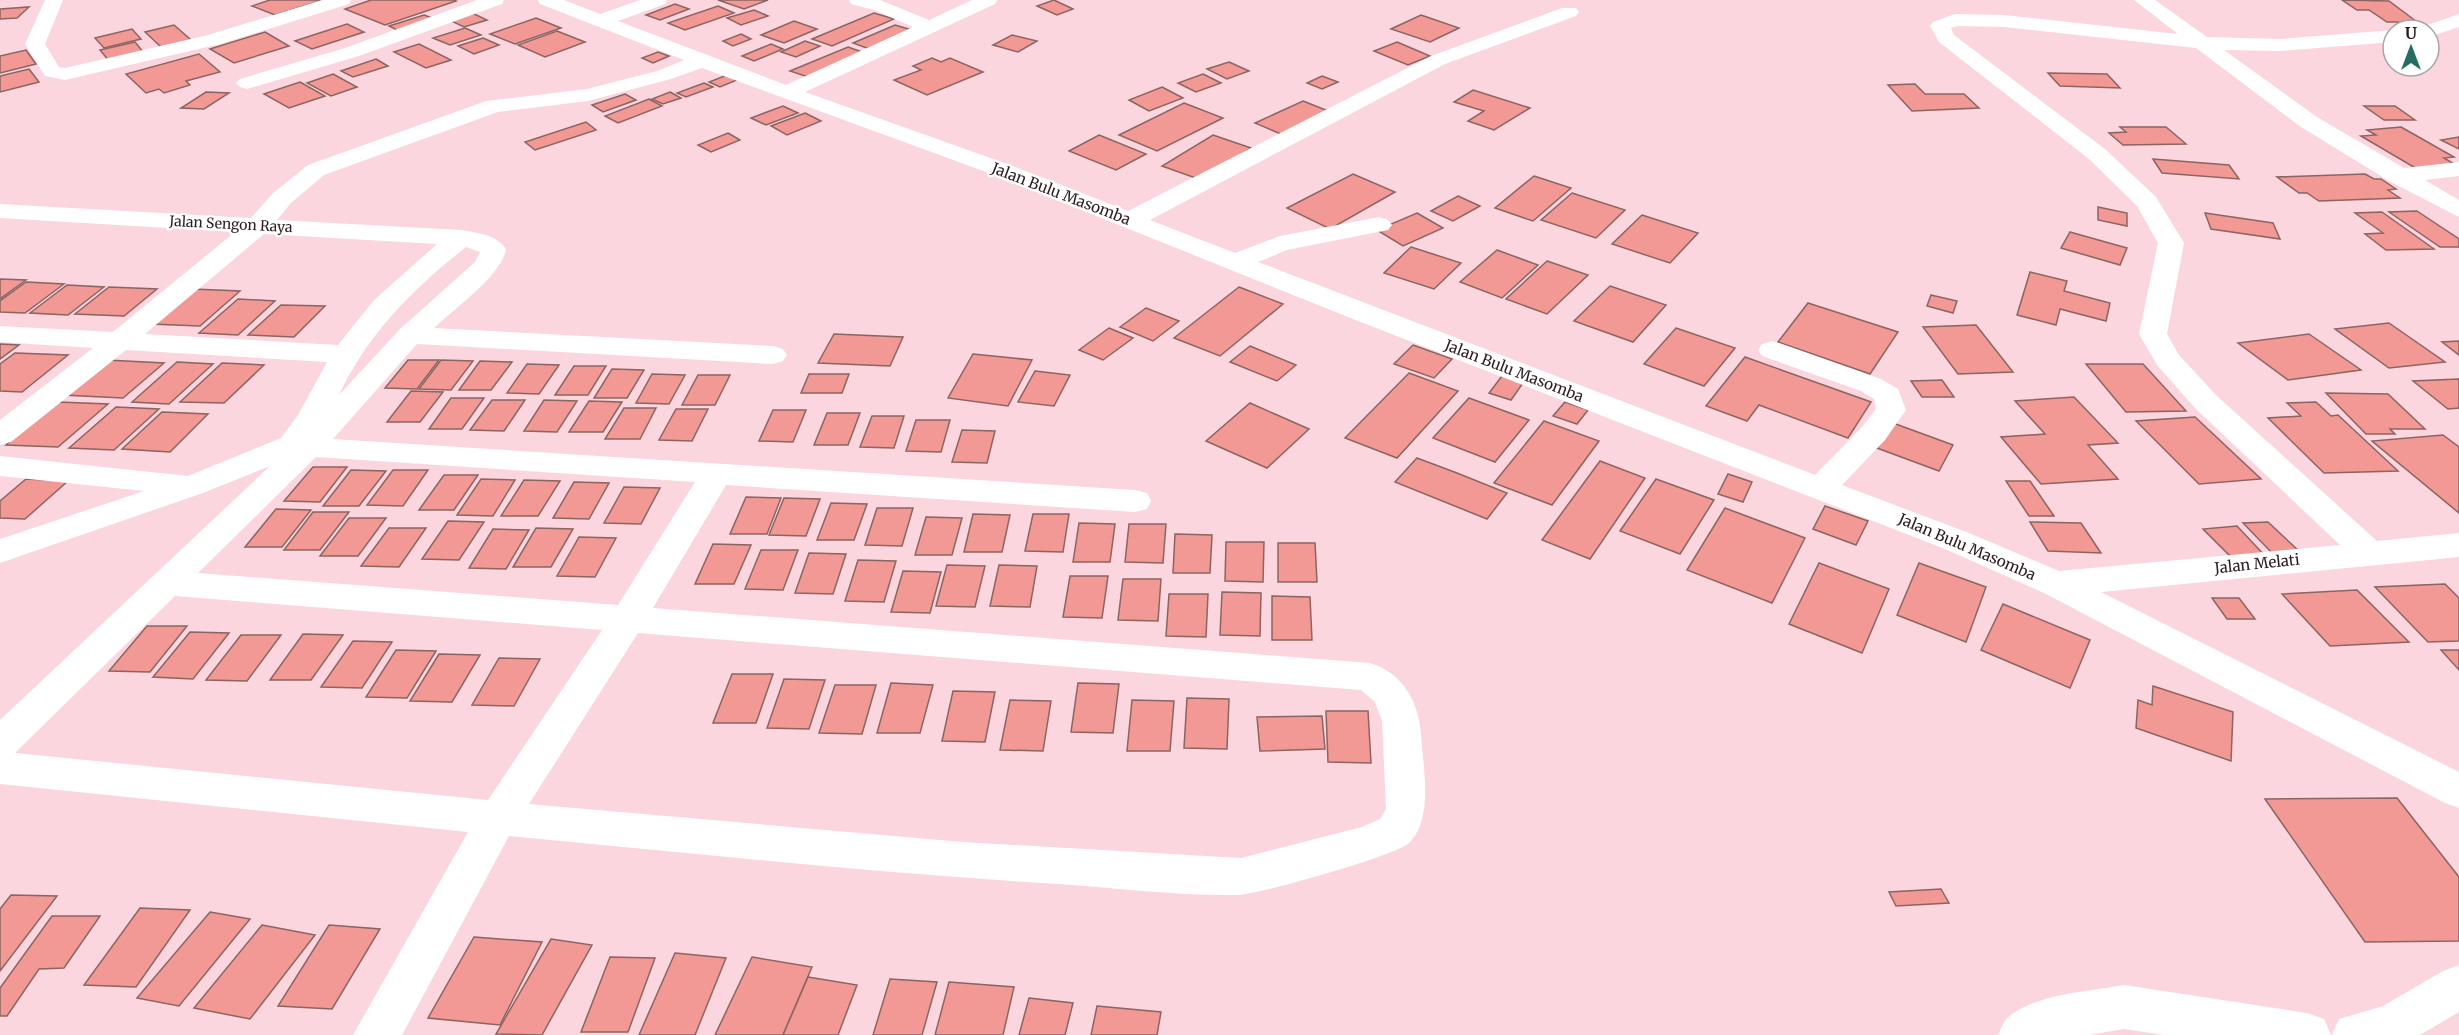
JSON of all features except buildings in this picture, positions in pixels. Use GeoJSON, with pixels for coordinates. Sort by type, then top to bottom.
{"type":"FeatureCollection","features":[{"type":"Feature","properties":{"kind":"street"},"geometry":{"type":"LineString","coordinates":[[54,0],[35,44],[52,72],[65,74],[213,40],[342,0]]}},
{"type":"Feature","properties":{"kind":"street"},"geometry":{"type":"LineString","coordinates":[[247,83],[352,52],[495,0]]}},
{"type":"Feature","properties":{"kind":"street","name":"Jalan Bulu Masomba"},"geometry":{"type":"LineString","coordinates":[[547,0],[1130,220],[1368,315],[1821,487],[2056,584],[2459,791]]}},
{"type":"Feature","properties":{"kind":"street"},"geometry":{"type":"LineString","coordinates":[[601,20],[658,0]]}},
{"type":"Feature","properties":{"kind":"street"},"geometry":{"type":"LineString","coordinates":[[858,0],[881,6],[929,27]]}},
{"type":"Feature","properties":{"kind":"street"},"geometry":{"type":"LineString","coordinates":[[788,92],[988,0]]}},
{"type":"Feature","properties":{"kind":"street"},"geometry":{"type":"LineString","coordinates":[[2143,0],[2309,122],[2397,176],[2459,210]]}},
{"type":"Feature","properties":{"kind":"street"},"geometry":{"type":"LineString","coordinates":[[1130,220],[1438,60],[1569,12]]}},
{"type":"Feature","properties":{"kind":"street"},"geometry":{"type":"LineString","coordinates":[[2369,553],[2206,402],[2167,359],[2153,334],[2171,243],[2147,202],[2097,154],[1946,38],[1940,26],[1955,20],[2004,21],[2202,43],[2281,45],[2381,37]]}},
{"type":"Feature","properties":{"kind":"street"},"geometry":{"type":"LineString","coordinates":[[2441,27],[2459,20]]}},
{"type":"Feature","properties":{"kind":"street"},"geometry":{"type":"LineString","coordinates":[[0,435],[117,343],[259,225],[303,180],[326,166],[494,106],[588,95],[654,78],[703,60]]}},
{"type":"Feature","properties":{"kind":"street"},"geometry":{"type":"LineString","coordinates":[[2397,176],[2459,169]]}},
{"type":"Feature","properties":{"kind":"street","name":"Jalan Sengon Raya"},"geometry":{"type":"LineString","coordinates":[[0,211],[461,238],[482,242],[493,249],[492,258],[410,335]]}},
{"type":"Feature","properties":{"kind":"street"},"geometry":{"type":"LineString","coordinates":[[1236,262],[1280,244],[1379,225]]}},
{"type":"Feature","properties":{"kind":"street"},"geometry":{"type":"LineString","coordinates":[[0,551],[192,486],[292,445],[304,434],[313,412],[345,354],[391,295],[461,238]]}},
{"type":"Feature","properties":{"kind":"street"},"geometry":{"type":"LineString","coordinates":[[0,334],[117,343],[345,354]]}},
{"type":"Feature","properties":{"kind":"street"},"geometry":{"type":"LineString","coordinates":[[0,744],[308,447],[410,335],[773,355]]}},
{"type":"Feature","properties":{"kind":"street"},"geometry":{"type":"LineString","coordinates":[[1772,350],[1871,385],[1888,395],[1891,410],[1874,433],[1821,487]]}},
{"type":"Feature","properties":{"kind":"street"},"geometry":{"type":"LineString","coordinates":[[308,447],[1135,501]]}},
{"type":"Feature","properties":{"kind":"street"},"geometry":{"type":"LineString","coordinates":[[0,466],[192,486]]}},
{"type":"Feature","properties":{"kind":"street"},"geometry":{"type":"LineString","coordinates":[[377,1035],[498,818],[627,621],[716,474]]}},
{"type":"Feature","properties":{"kind":"street","name":"Jalan Melati"},"geometry":{"type":"LineString","coordinates":[[2056,584],[2459,545]]}},
{"type":"Feature","properties":{"kind":"street"},"geometry":{"type":"LineString","coordinates":[[0,768],[498,818],[963,860],[1241,877],[1371,843],[1395,831],[1406,809],[1401,721],[1391,694],[1370,677],[627,621],[165,583]]}},
{"type":"Feature","properties":{"kind":"street"},"geometry":{"type":"LineString","coordinates":[[2356,1035],[2376,1031],[2411,1017],[2459,986]]}},
{"type":"Feature","properties":{"kind":"street"},"geometry":{"type":"LineString","coordinates":[[2022,1035],[2050,1020],[2124,1006],[2307,1035]]}}]}
